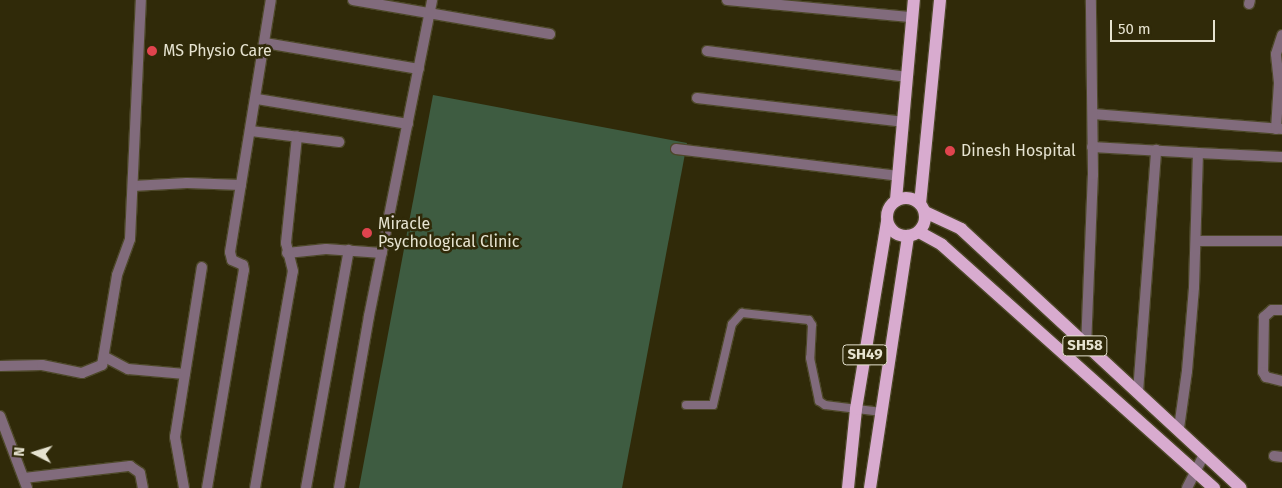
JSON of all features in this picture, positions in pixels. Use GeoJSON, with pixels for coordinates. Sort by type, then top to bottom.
{"type":"FeatureCollection","features":[{"type":"Feature","properties":{"kind":"main road"},"geometry":{"type":"LineString","coordinates":[[888,222],[888,209],[896,200],[914,0]]}},
{"type":"Feature","properties":{"kind":"main road"},"geometry":{"type":"LineString","coordinates":[[914,234],[925,223],[923,208],[940,0]]}},
{"type":"Feature","properties":{"kind":"main road","name":"SH58"},"geometry":{"type":"LineString","coordinates":[[896,200],[907,197],[961,229],[1075,337],[1178,428],[1240,488]]}},
{"type":"Feature","properties":{"kind":"main road","name":"SH58"},"geometry":{"type":"LineString","coordinates":[[888,222],[893,231],[914,234],[942,244],[1214,488]]}},
{"type":"Feature","properties":{"kind":"main road","name":"SH49"},"geometry":{"type":"LineString","coordinates":[[847,487],[856,409],[888,222]]}},
{"type":"Feature","properties":{"kind":"main road","name":"SH49"},"geometry":{"type":"LineString","coordinates":[[870,488],[914,234]]}},
{"type":"Feature","properties":{"kind":"main road"},"geometry":{"type":"LineString","coordinates":[[1063,352],[1075,337]]}},
{"type":"Feature","properties":{"kind":"street"},"geometry":{"type":"LineString","coordinates":[[0,366],[42,365],[82,373],[102,364],[105,357],[117,274],[130,239],[140,0]]}},
{"type":"Feature","properties":{"kind":"street"},"geometry":{"type":"LineString","coordinates":[[207,488],[244,270],[230,256],[257,99],[271,0]]}},
{"type":"Feature","properties":{"kind":"street"},"geometry":{"type":"LineString","coordinates":[[353,0],[430,15],[550,34]]}},
{"type":"Feature","properties":{"kind":"street"},"geometry":{"type":"LineString","coordinates":[[339,488],[382,253],[432,0]]}},
{"type":"Feature","properties":{"kind":"street"},"geometry":{"type":"LineString","coordinates":[[727,0],[853,5],[912,17]]}},
{"type":"Feature","properties":{"kind":"street"},"geometry":{"type":"LineString","coordinates":[[1086,347],[1092,147],[1091,0]]}},
{"type":"Feature","properties":{"kind":"street"},"geometry":{"type":"LineString","coordinates":[[1092,114],[1279,129],[1279,84],[1276,54],[1282,35]]}},
{"type":"Feature","properties":{"kind":"street"},"geometry":{"type":"LineString","coordinates":[[265,43],[419,69]]}},
{"type":"Feature","properties":{"kind":"street"},"geometry":{"type":"LineString","coordinates":[[707,51],[907,77]]}},
{"type":"Feature","properties":{"kind":"street"},"geometry":{"type":"LineString","coordinates":[[696,98],[903,122]]}},
{"type":"Feature","properties":{"kind":"street"},"geometry":{"type":"LineString","coordinates":[[257,99],[408,124]]}},
{"type":"Feature","properties":{"kind":"street"},"geometry":{"type":"LineString","coordinates":[[251,131],[339,142]]}},
{"type":"Feature","properties":{"kind":"street"},"geometry":{"type":"LineString","coordinates":[[255,488],[288,313],[293,271],[287,253],[297,137]]}},
{"type":"Feature","properties":{"kind":"street"},"geometry":{"type":"LineString","coordinates":[[1092,147],[1282,157]]}},
{"type":"Feature","properties":{"kind":"street"},"geometry":{"type":"LineString","coordinates":[[676,149],[898,176]]}},
{"type":"Feature","properties":{"kind":"street"},"geometry":{"type":"LineString","coordinates":[[1138,392],[1156,150]]}},
{"type":"Feature","properties":{"kind":"street"},"geometry":{"type":"LineString","coordinates":[[1178,428],[1188,371],[1197,241],[1198,153]]}},
{"type":"Feature","properties":{"kind":"street"},"geometry":{"type":"LineString","coordinates":[[132,186],[187,182],[241,185]]}},
{"type":"Feature","properties":{"kind":"street"},"geometry":{"type":"LineString","coordinates":[[1197,241],[1282,241]]}},
{"type":"Feature","properties":{"kind":"street"},"geometry":{"type":"LineString","coordinates":[[287,253],[349,250],[382,253]]}},
{"type":"Feature","properties":{"kind":"street"},"geometry":{"type":"LineString","coordinates":[[306,488],[349,250]]}},
{"type":"Feature","properties":{"kind":"street"},"geometry":{"type":"LineString","coordinates":[[184,488],[175,446],[202,267]]}},
{"type":"Feature","properties":{"kind":"street"},"geometry":{"type":"LineString","coordinates":[[1282,310],[1272,310],[1264,317],[1263,372],[1266,377],[1282,381]]}},
{"type":"Feature","properties":{"kind":"street"},"geometry":{"type":"LineString","coordinates":[[105,357],[128,369],[185,374]]}},
{"type":"Feature","properties":{"kind":"street"},"geometry":{"type":"LineString","coordinates":[[0,416],[4,436],[25,483],[130,466],[140,472],[143,488]]}},
{"type":"Feature","properties":{"kind":"street"},"geometry":{"type":"LineString","coordinates":[[1187,488],[1204,454]]}},
{"type":"Feature","properties":{"kind":"lane"},"geometry":{"type":"LineString","coordinates":[[686,405],[713,404],[732,324],[742,313],[809,320],[812,325],[810,358],[819,401],[826,405],[882,412]]}},
{"type":"Feature","properties":{"kind":"green space"},"geometry":{"type":"Polygon","coordinates":[[[433,95],[687,143],[622,488],[359,488],[433,95]]]}},
{"type":"Feature","properties":{"kind":"place","name":"MS Physio Care"},"geometry":{"type":"Point","coordinates":[152,51]}},
{"type":"Feature","properties":{"kind":"place","name":"Dinesh Hospital"},"geometry":{"type":"Point","coordinates":[950,151]}},
{"type":"Feature","properties":{"kind":"place","name":"Miracle Psychological Clinic"},"geometry":{"type":"Point","coordinates":[367,233]}}]}
